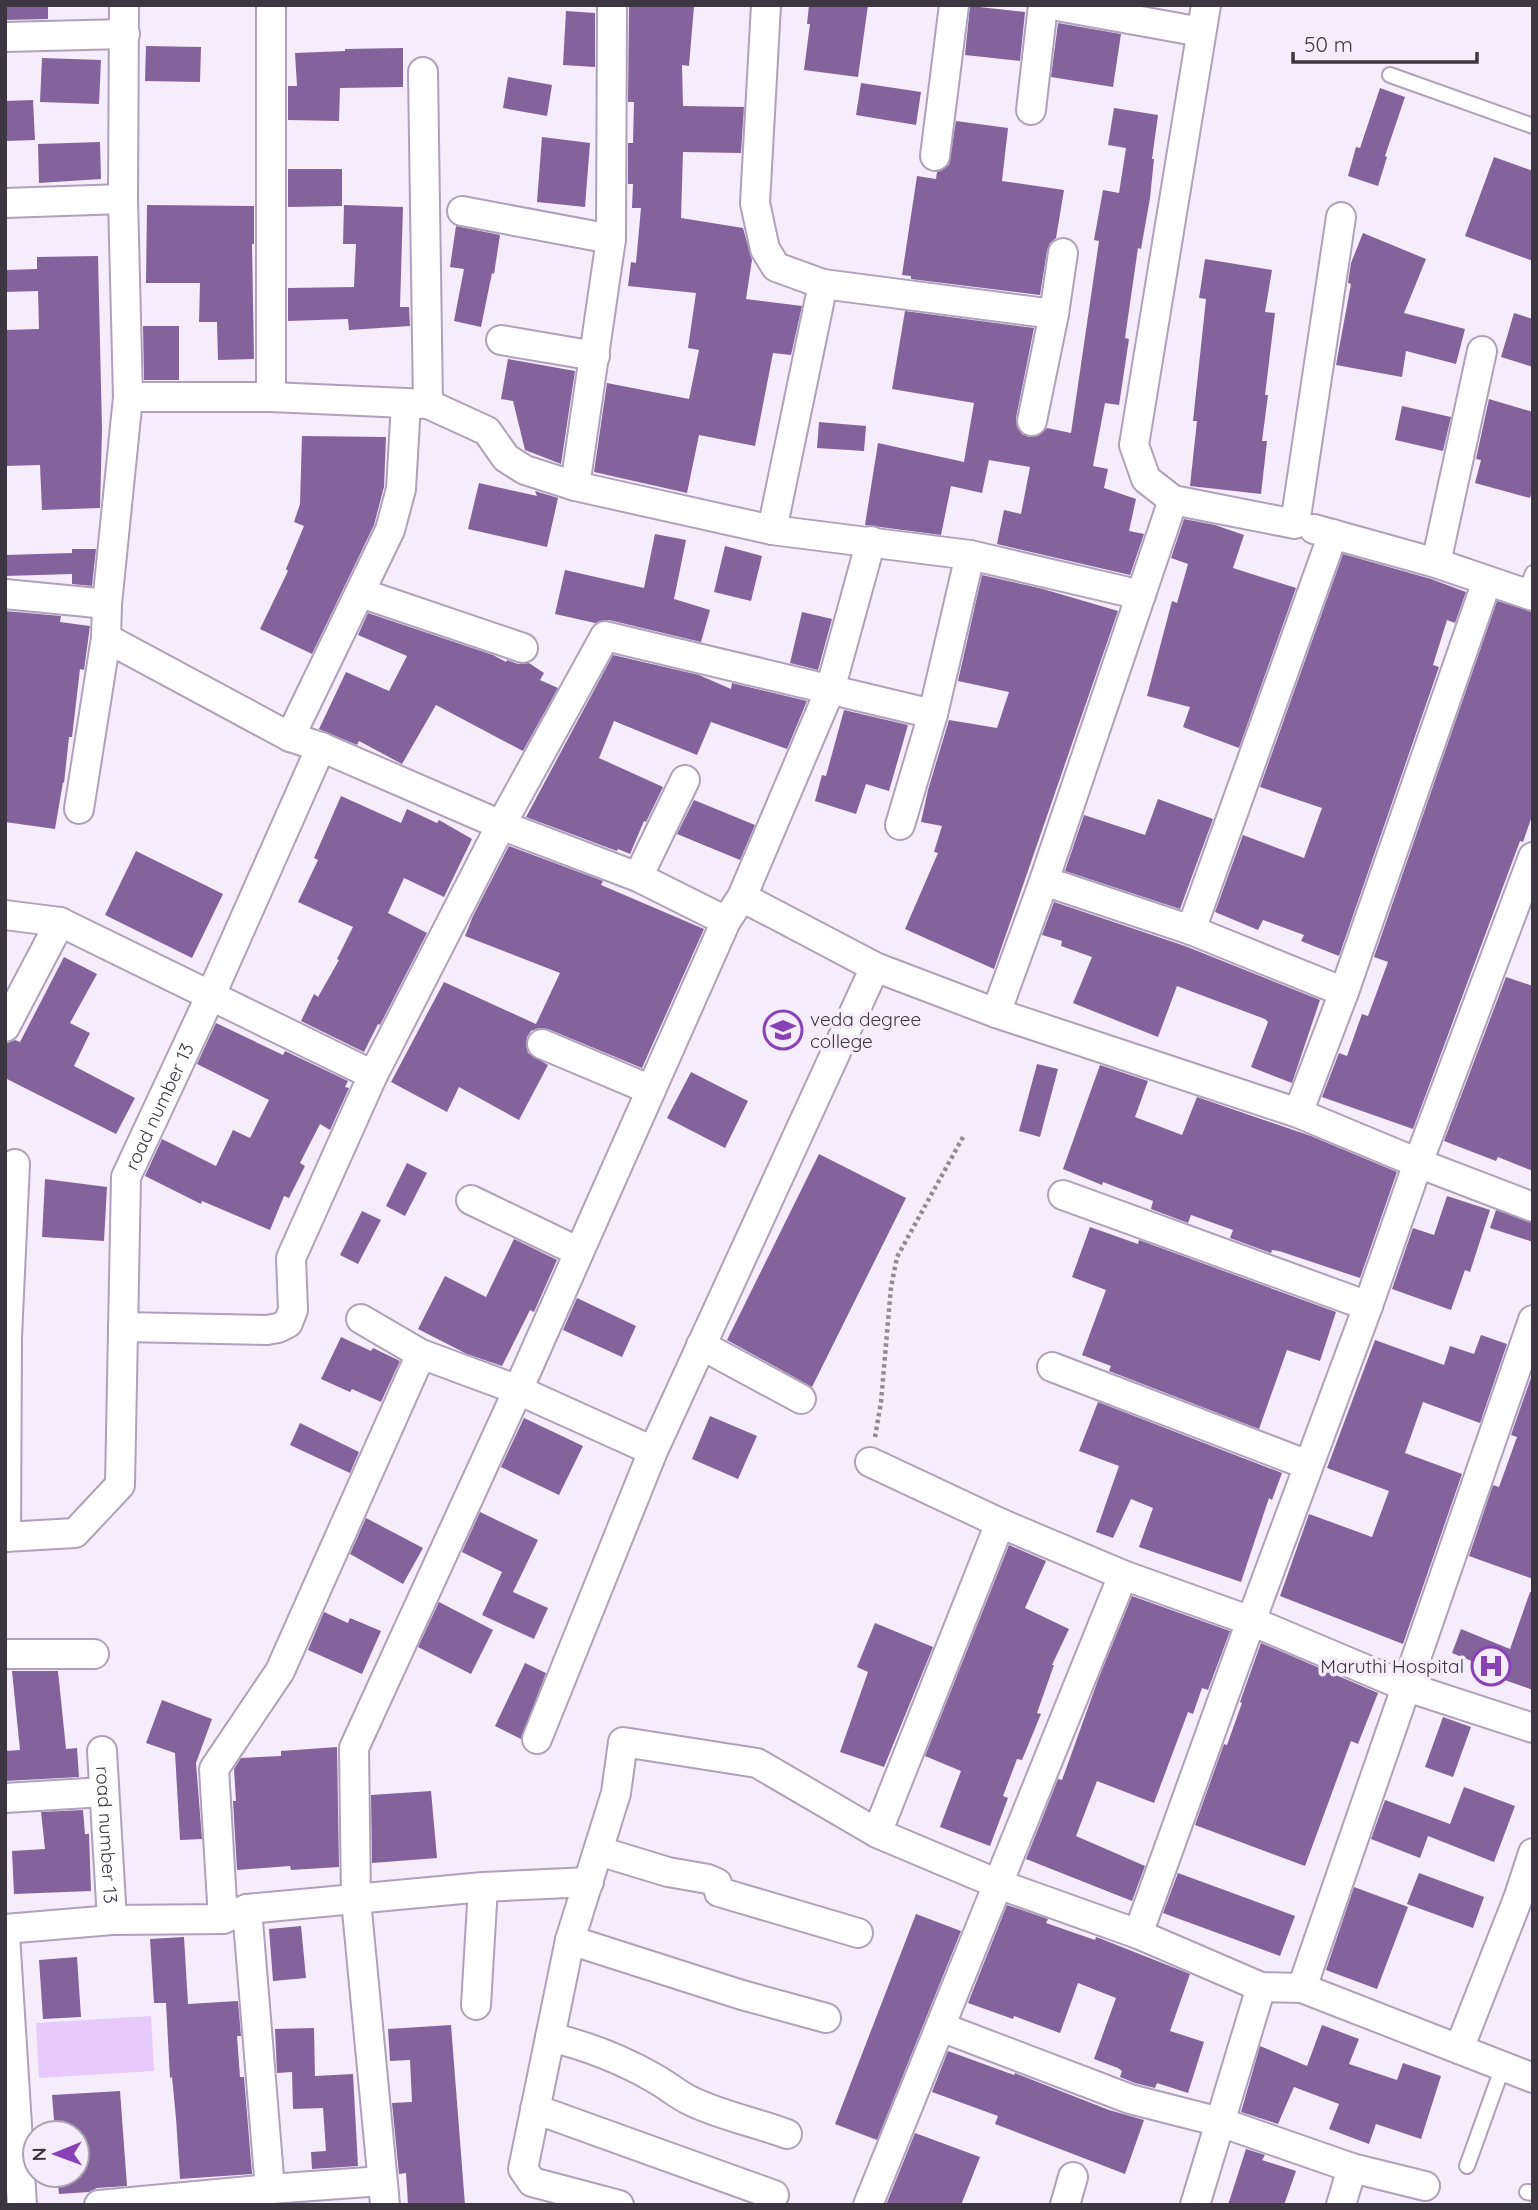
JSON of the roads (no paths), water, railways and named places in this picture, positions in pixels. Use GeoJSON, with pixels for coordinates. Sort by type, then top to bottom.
{"type":"FeatureCollection","features":[{"type":"Feature","properties":{"kind":"street"},"geometry":{"type":"LineString","coordinates":[[79,809],[106,638],[128,397],[123,199],[124,5]]}},
{"type":"Feature","properties":{"kind":"street"},"geometry":{"type":"LineString","coordinates":[[271,5],[271,397]]}},
{"type":"Feature","properties":{"kind":"street"},"geometry":{"type":"LineString","coordinates":[[575,486],[611,239],[612,5]]}},
{"type":"Feature","properties":{"kind":"street"},"geometry":{"type":"LineString","coordinates":[[766,5],[755,204],[765,248],[776,267],[823,284],[1054,314]]}},
{"type":"Feature","properties":{"kind":"street"},"geometry":{"type":"LineString","coordinates":[[935,156],[954,5]]}},
{"type":"Feature","properties":{"kind":"street"},"geometry":{"type":"LineString","coordinates":[[1031,110],[1044,5]]}},
{"type":"Feature","properties":{"kind":"street"},"geometry":{"type":"LineString","coordinates":[[1052,5],[1204,19],[1134,445],[1146,479],[1173,500],[1295,524],[1436,563],[1487,581],[1530,587]]}},
{"type":"Feature","properties":{"kind":"street"},"geometry":{"type":"LineString","coordinates":[[5,37],[125,34]]}},
{"type":"Feature","properties":{"kind":"street"},"geometry":{"type":"LineString","coordinates":[[290,737],[390,530],[401,489],[417,404],[422,72]]}},
{"type":"Feature","properties":{"kind":"street"},"geometry":{"type":"LineString","coordinates":[[5,203],[123,199]]}},
{"type":"Feature","properties":{"kind":"street"},"geometry":{"type":"LineString","coordinates":[[462,211],[611,239]]}},
{"type":"Feature","properties":{"kind":"street"},"geometry":{"type":"LineString","coordinates":[[1295,524],[1341,217]]}},
{"type":"Feature","properties":{"kind":"street"},"geometry":{"type":"LineString","coordinates":[[1032,421],[1054,314],[1063,253]]}},
{"type":"Feature","properties":{"kind":"street"},"geometry":{"type":"LineString","coordinates":[[772,530],[823,284]]}},
{"type":"Feature","properties":{"kind":"street"},"geometry":{"type":"LineString","coordinates":[[501,340],[595,356]]}},
{"type":"Feature","properties":{"kind":"street"},"geometry":{"type":"LineString","coordinates":[[1436,563],[1482,351]]}},
{"type":"Feature","properties":{"kind":"street"},"geometry":{"type":"LineString","coordinates":[[128,397],[271,397],[417,404],[487,431],[506,458],[524,470],[575,486],[772,530],[970,555],[1141,595]]}},
{"type":"Feature","properties":{"kind":"street"},"geometry":{"type":"LineString","coordinates":[[996,1013],[1044,881],[1173,500]]}},
{"type":"Feature","properties":{"kind":"street"},"geometry":{"type":"LineString","coordinates":[[1191,930],[1333,534]]}},
{"type":"Feature","properties":{"kind":"street"},"geometry":{"type":"LineString","coordinates":[[99,2205],[270,2189],[384,2193],[356,1900],[354,1748],[518,1390],[726,921],[742,897],[830,690],[871,541]]}},
{"type":"Feature","properties":{"kind":"street"},"geometry":{"type":"LineString","coordinates":[[900,825],[933,714],[970,555]]}},
{"type":"Feature","properties":{"kind":"street"},"geometry":{"type":"LineString","coordinates":[[1298,1113],[1344,992],[1487,581]]}},
{"type":"Feature","properties":{"kind":"street"},"geometry":{"type":"LineString","coordinates":[[360,593],[523,648]]}},
{"type":"Feature","properties":{"kind":"street"},"geometry":{"type":"LineString","coordinates":[[5,594],[107,604]]}},
{"type":"Feature","properties":{"kind":"street"},"geometry":{"type":"LineString","coordinates":[[123,1327],[267,1330],[288,1323],[293,1310],[291,1258],[373,1075],[502,825],[606,636],[933,714]]}},
{"type":"Feature","properties":{"kind":"street"},"geometry":{"type":"LineString","coordinates":[[106,638],[290,737],[321,747],[502,825],[638,877],[726,921]]}},
{"type":"Feature","properties":{"kind":"street","name":"road number 13"},"geometry":{"type":"LineString","coordinates":[[6,1537],[75,1533],[120,1485],[126,1177],[210,997],[321,747]]}},
{"type":"Feature","properties":{"kind":"street"},"geometry":{"type":"LineString","coordinates":[[638,877],[685,780]]}},
{"type":"Feature","properties":{"kind":"street"},"geometry":{"type":"LineString","coordinates":[[1138,1934],[1368,1307],[1418,1163],[1533,857]]}},
{"type":"Feature","properties":{"kind":"street"},"geometry":{"type":"LineString","coordinates":[[1044,881],[1191,930],[1344,992]]}},
{"type":"Feature","properties":{"kind":"street"},"geometry":{"type":"LineString","coordinates":[[742,897],[875,967],[996,1013],[1298,1113],[1533,1207]]}},
{"type":"Feature","properties":{"kind":"street"},"geometry":{"type":"LineString","coordinates":[[5,915],[60,922],[373,1075]]}},
{"type":"Feature","properties":{"kind":"street"},"geometry":{"type":"LineString","coordinates":[[5,1027],[60,922]]}},
{"type":"Feature","properties":{"kind":"street"},"geometry":{"type":"LineString","coordinates":[[537,1739],[653,1451],[875,967]]}},
{"type":"Feature","properties":{"kind":"street"},"geometry":{"type":"LineString","coordinates":[[542,1044],[651,1090]]}},
{"type":"Feature","properties":{"kind":"street"},"geometry":{"type":"LineString","coordinates":[[6,1537],[7,1337],[15,1164]]}},
{"type":"Feature","properties":{"kind":"street"},"geometry":{"type":"LineString","coordinates":[[1063,1195],[1368,1307]]}},
{"type":"Feature","properties":{"kind":"street"},"geometry":{"type":"LineString","coordinates":[[471,1200],[579,1252]]}},
{"type":"Feature","properties":{"kind":"street"},"geometry":{"type":"LineString","coordinates":[[361,1319],[421,1354],[518,1390],[653,1451]]}},
{"type":"Feature","properties":{"kind":"street"},"geometry":{"type":"LineString","coordinates":[[1302,1988],[1533,1320]]}},
{"type":"Feature","properties":{"kind":"street"},"geometry":{"type":"LineString","coordinates":[[702,1345],[801,1399]]}},
{"type":"Feature","properties":{"kind":"street"},"geometry":{"type":"LineString","coordinates":[[270,2189],[214,1769],[280,1671],[421,1354]]}},
{"type":"Feature","properties":{"kind":"street"},"geometry":{"type":"LineString","coordinates":[[1052,1367],[1308,1465]]}},
{"type":"Feature","properties":{"kind":"street"},"geometry":{"type":"LineString","coordinates":[[870,1462],[1000,1523],[1123,1575],[1251,1621],[1407,1686],[1533,1728]]}},
{"type":"Feature","properties":{"kind":"street"},"geometry":{"type":"LineString","coordinates":[[877,1833],[1000,1523]]}},
{"type":"Feature","properties":{"kind":"street"},"geometry":{"type":"LineString","coordinates":[[868,2205],[1123,1575]]}},
{"type":"Feature","properties":{"kind":"street"},"geometry":{"type":"LineString","coordinates":[[5,1654],[93,1654]]}},
{"type":"Feature","properties":{"kind":"street"},"geometry":{"type":"LineString","coordinates":[[619,2205],[533,2182],[523,2169],[570,1940],[616,1793],[623,1742],[757,1763],[877,1833],[999,1884],[1138,1934],[1261,1987],[1302,1988],[1533,2078]]}},
{"type":"Feature","properties":{"kind":"street","name":"road number 13"},"geometry":{"type":"LineString","coordinates":[[103,1751],[111,1920]]}},
{"type":"Feature","properties":{"kind":"street"},"geometry":{"type":"LineString","coordinates":[[5,1798],[104,1792]]}},
{"type":"Feature","properties":{"kind":"street"},"geometry":{"type":"LineString","coordinates":[[599,1851],[668,1872],[708,1879],[717,1883],[719,1892],[858,1933]]}},
{"type":"Feature","properties":{"kind":"street"},"geometry":{"type":"LineString","coordinates":[[1459,2049],[1533,1853]]}},
{"type":"Feature","properties":{"kind":"street"},"geometry":{"type":"LineString","coordinates":[[5,1929],[235,1914],[483,1887],[589,1882]]}},
{"type":"Feature","properties":{"kind":"street"},"geometry":{"type":"LineString","coordinates":[[476,2005],[483,1887]]}},
{"type":"Feature","properties":{"kind":"street"},"geometry":{"type":"LineString","coordinates":[[5,1935],[11,2101],[22,2205]]}},
{"type":"Feature","properties":{"kind":"street"},"geometry":{"type":"LineString","coordinates":[[570,1940],[742,1995],[826,2018]]}},
{"type":"Feature","properties":{"kind":"street"},"geometry":{"type":"LineString","coordinates":[[1195,2205],[1261,1987]]}},
{"type":"Feature","properties":{"kind":"street"},"geometry":{"type":"LineString","coordinates":[[941,2027],[1130,2099],[1220,2122],[1352,2168],[1425,2186]]}},
{"type":"Feature","properties":{"kind":"street"},"geometry":{"type":"LineString","coordinates":[[550,2037],[584,2045],[614,2057],[657,2079],[688,2100],[713,2111],[787,2134]]}},
{"type":"Feature","properties":{"kind":"street"},"geometry":{"type":"LineString","coordinates":[[535,2109],[774,2195]]}},
{"type":"Feature","properties":{"kind":"street"},"geometry":{"type":"LineString","coordinates":[[1341,2205],[1352,2168]]}},
{"type":"Feature","properties":{"kind":"street"},"geometry":{"type":"LineString","coordinates":[[1065,2205],[1073,2177]]}},
{"type":"Feature","properties":{"kind":"lane"},"geometry":{"type":"LineString","coordinates":[[1390,75],[1533,126]]}},
{"type":"Feature","properties":{"kind":"lane"},"geometry":{"type":"LineString","coordinates":[[1467,2166],[1503,2066]]}},
{"type":"Feature","properties":{"kind":"place","name":"veda degree college"},"geometry":{"type":"Point","coordinates":[783,1030]}},
{"type":"Feature","properties":{"kind":"place","name":"Maruthi Hospital"},"geometry":{"type":"Point","coordinates":[1491,1666]}}]}
